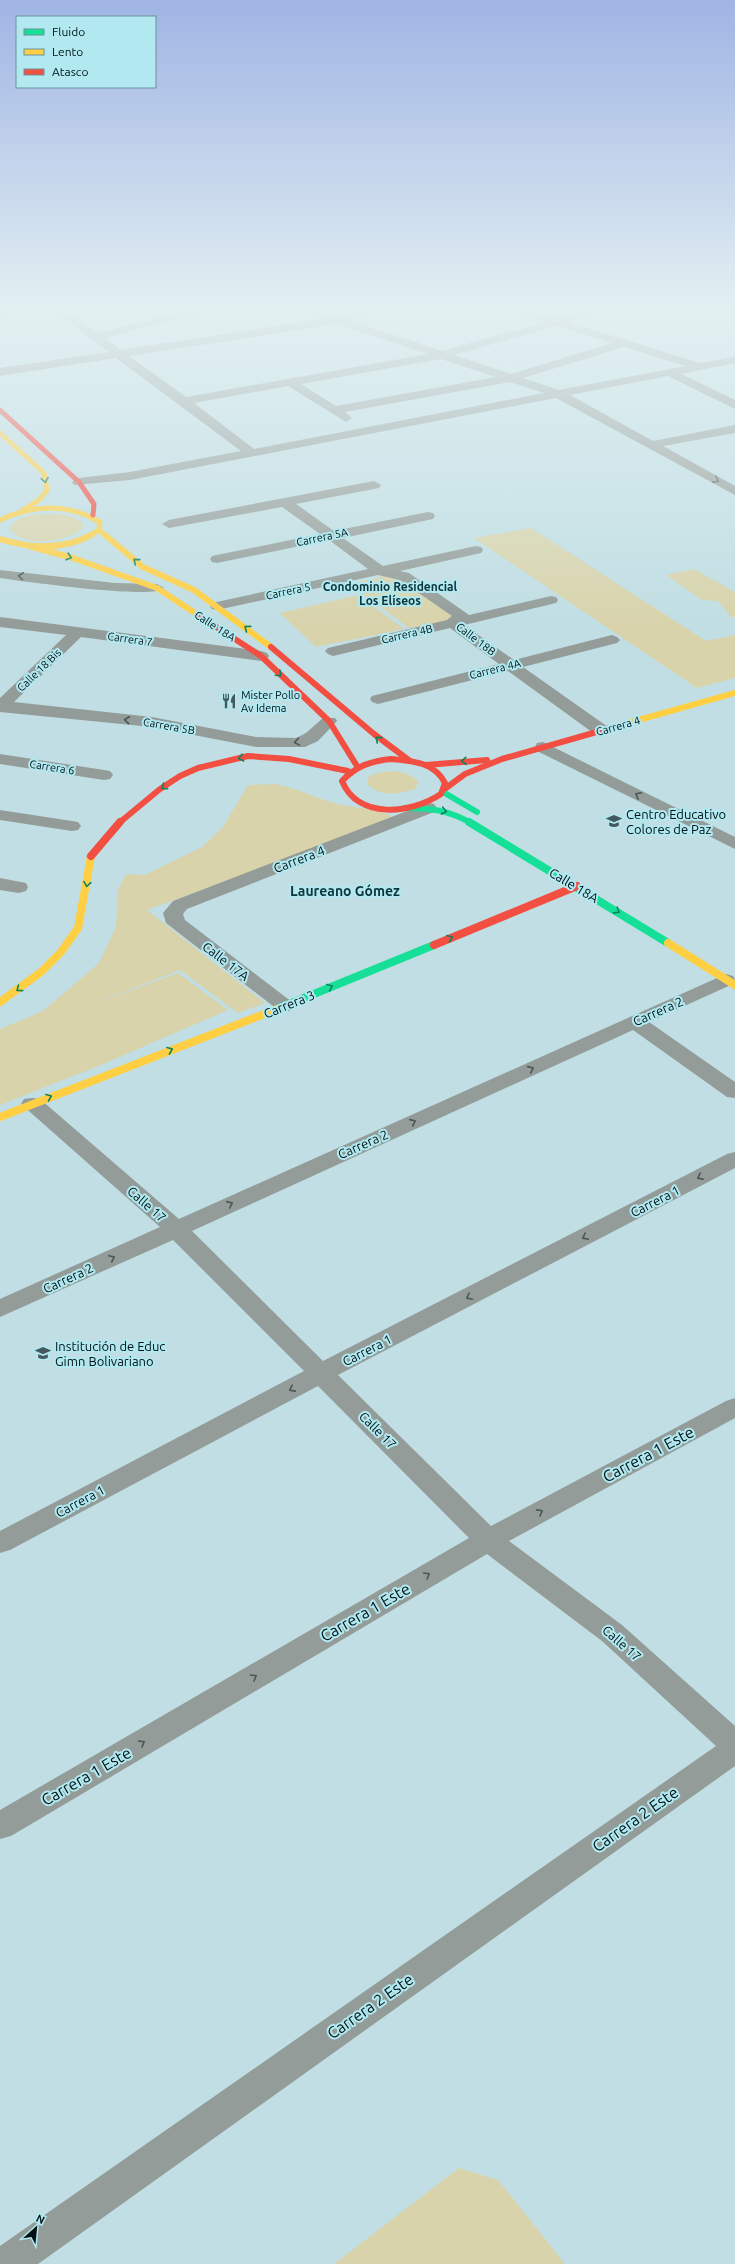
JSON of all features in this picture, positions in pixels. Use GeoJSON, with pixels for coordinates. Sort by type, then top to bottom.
{"type":"FeatureCollection","features":[{"type":"Feature","properties":{"kind":"main road"},"geometry":{"type":"LineString","coordinates":[[6,416],[80,482],[94,504],[93,515]]}},
{"type":"Feature","properties":{"kind":"main road"},"geometry":{"type":"LineString","coordinates":[[0,433],[44,473],[47,490],[39,500],[21,510],[2,517]]}},
{"type":"Feature","properties":{"kind":"main road"},"geometry":{"type":"LineString","coordinates":[[4,542],[32,547],[53,547],[73,543],[89,538],[98,530],[100,522],[93,515],[80,510],[61,507],[21,510]]}},
{"type":"Feature","properties":{"kind":"main road","name":"Calle 18A"},"geometry":{"type":"LineString","coordinates":[[98,530],[143,567],[194,590],[217,606],[303,671],[380,741],[410,761]]}},
{"type":"Feature","properties":{"kind":"main road","name":"Calle 18A"},"geometry":{"type":"LineString","coordinates":[[32,547],[73,558],[157,588],[261,656],[329,721],[357,766]]}},
{"type":"Feature","properties":{"kind":"main road","name":"Carrera 4"},"geometry":{"type":"LineString","coordinates":[[405,808],[428,802],[465,774],[502,759],[735,693]]}},
{"type":"Feature","properties":{"kind":"main road"},"geometry":{"type":"LineString","coordinates":[[0,1002],[41,972],[61,952],[78,928],[91,855],[120,822],[173,780],[198,768],[248,756],[289,759],[348,771]]}},
{"type":"Feature","properties":{"kind":"main road","name":"Carrera 4"},"geometry":{"type":"LineString","coordinates":[[426,765],[502,759]]}},
{"type":"Feature","properties":{"kind":"main road"},"geometry":{"type":"LineString","coordinates":[[405,808],[385,808],[367,805],[352,799],[344,790],[342,781],[348,771],[357,766],[385,760],[410,761],[426,765],[442,775],[445,779],[444,790],[487,818]]}},
{"type":"Feature","properties":{"kind":"main road","name":"Calle 18A"},"geometry":{"type":"LineString","coordinates":[[405,808],[428,808],[454,813],[577,886],[731,982]]}},
{"type":"Feature","properties":{"kind":"main road","name":"Carrera 3"},"geometry":{"type":"LineString","coordinates":[[0,1118],[32,1104],[285,1006],[577,886]]}},
{"type":"Feature","properties":{"kind":"street"},"geometry":{"type":"LineString","coordinates":[[203,416],[252,453]]}},
{"type":"Feature","properties":{"kind":"street"},"geometry":{"type":"LineString","coordinates":[[342,416],[364,431]]}},
{"type":"Feature","properties":{"kind":"street"},"geometry":{"type":"LineString","coordinates":[[80,482],[130,476],[444,416]]}},
{"type":"Feature","properties":{"kind":"street"},"geometry":{"type":"LineString","coordinates":[[597,416],[735,490]]}},
{"type":"Feature","properties":{"kind":"street"},"geometry":{"type":"LineString","coordinates":[[651,445],[735,429]]}},
{"type":"Feature","properties":{"kind":"street"},"geometry":{"type":"LineString","coordinates":[[169,524],[374,484]]}},
{"type":"Feature","properties":{"kind":"street","name":"Calle 18B"},"geometry":{"type":"LineString","coordinates":[[284,502],[382,572],[404,576],[462,616],[452,623],[602,731]]}},
{"type":"Feature","properties":{"kind":"street","name":"Carrera 5A"},"geometry":{"type":"LineString","coordinates":[[216,559],[428,516]]}},
{"type":"Feature","properties":{"kind":"street","name":"Carrera 5"},"geometry":{"type":"LineString","coordinates":[[217,606],[382,572],[476,550]]}},
{"type":"Feature","properties":{"kind":"street"},"geometry":{"type":"LineString","coordinates":[[0,574],[115,587],[157,588]]}},
{"type":"Feature","properties":{"kind":"street","name":"Carrera 4B"},"geometry":{"type":"LineString","coordinates":[[333,651],[551,600]]}},
{"type":"Feature","properties":{"kind":"street","name":"Carrera 7"},"geometry":{"type":"LineString","coordinates":[[0,622],[261,656]]}},
{"type":"Feature","properties":{"kind":"street","name":"Calle 18 Bis"},"geometry":{"type":"LineString","coordinates":[[1,707],[78,632]]}},
{"type":"Feature","properties":{"kind":"street","name":"Carrera 4A"},"geometry":{"type":"LineString","coordinates":[[378,699],[612,640]]}},
{"type":"Feature","properties":{"kind":"street","name":"Carrera 5B"},"geometry":{"type":"LineString","coordinates":[[1,707],[152,722],[256,742],[299,742],[312,736],[329,721]]}},
{"type":"Feature","properties":{"kind":"street"},"geometry":{"type":"LineString","coordinates":[[543,747],[735,844]]}},
{"type":"Feature","properties":{"kind":"street","name":"Carrera 6"},"geometry":{"type":"LineString","coordinates":[[0,759],[104,775]]}},
{"type":"Feature","properties":{"kind":"street","name":"Carrera 4"},"geometry":{"type":"LineString","coordinates":[[173,913],[180,905],[428,808]]}},
{"type":"Feature","properties":{"kind":"street"},"geometry":{"type":"LineString","coordinates":[[0,815],[72,826]]}},
{"type":"Feature","properties":{"kind":"street"},"geometry":{"type":"LineString","coordinates":[[0,884],[19,887]]}},
{"type":"Feature","properties":{"kind":"street","name":"Calle 17A"},"geometry":{"type":"LineString","coordinates":[[173,913],[176,923],[285,1006]]}},
{"type":"Feature","properties":{"kind":"street","name":"Carrera 2"},"geometry":{"type":"LineString","coordinates":[[0,1309],[635,1022],[731,982]]}},
{"type":"Feature","properties":{"kind":"street"},"geometry":{"type":"LineString","coordinates":[[635,1022],[735,1092]]}},
{"type":"Feature","properties":{"kind":"street","name":"Calle 17"},"geometry":{"type":"LineString","coordinates":[[32,1104],[176,1229],[488,1540],[612,1633],[735,1745]]}},
{"type":"Feature","properties":{"kind":"street","name":"Carrera 1"},"geometry":{"type":"LineString","coordinates":[[0,1543],[321,1373],[735,1159]]}},
{"type":"Feature","properties":{"kind":"street","name":"Carrera 1 Este"},"geometry":{"type":"LineString","coordinates":[[0,1826],[488,1540],[733,1411]]}},
{"type":"Feature","properties":{"kind":"street","name":"Carrera 2 Este"},"geometry":{"type":"LineString","coordinates":[[6,2264],[735,1748]]}},
{"type":"Feature","properties":{"kind":"shaded area"},"geometry":{"type":"Polygon","coordinates":[[[43,514],[70,516],[79,520],[83,524],[82,529],[75,534],[66,537],[46,541],[26,539],[17,536],[10,530],[12,525],[19,519],[43,514]]]}},
{"type":"Feature","properties":{"kind":"shaded area"},"geometry":{"type":"Polygon","coordinates":[[[531,528],[706,641],[735,635],[735,678],[697,688],[474,538],[531,528]]]}},
{"type":"Feature","properties":{"kind":"shaded area"},"geometry":{"type":"Polygon","coordinates":[[[694,569],[735,592],[735,617],[731,617],[718,601],[702,600],[666,575],[694,569]]]}},
{"type":"Feature","properties":{"kind":"shaded area"},"geometry":{"type":"Polygon","coordinates":[[[394,574],[457,619],[409,628],[349,584],[394,574]]]}},
{"type":"Feature","properties":{"kind":"shaded area"},"geometry":{"type":"Polygon","coordinates":[[[358,595],[404,629],[316,647],[280,613],[358,595]]]}},
{"type":"Feature","properties":{"kind":"shaded area"},"geometry":{"type":"Polygon","coordinates":[[[397,771],[410,775],[419,781],[415,789],[389,794],[377,791],[367,783],[369,776],[382,772],[397,771]]]}},
{"type":"Feature","properties":{"kind":"shaded area"},"geometry":{"type":"Polygon","coordinates":[[[275,784],[339,804],[381,812],[396,819],[147,910],[265,1003],[238,1013],[180,970],[88,1006],[178,973],[228,1010],[101,1065],[0,1105],[0,1029],[43,1011],[99,963],[116,927],[118,890],[126,874],[145,875],[202,847],[223,827],[248,785],[275,784]]]}},
{"type":"Feature","properties":{"kind":"shaded area"},"geometry":{"type":"Polygon","coordinates":[[[459,2168],[498,2180],[565,2264],[334,2264],[459,2168]]]}},
{"type":"Feature","properties":{"kind":"traffic: fast"},"geometry":{"type":"LineString","coordinates":[[443,792],[477,812]]}},
{"type":"Feature","properties":{"kind":"traffic: fast"},"geometry":{"type":"LineString","coordinates":[[405,808],[428,808],[454,813],[668,943]]}},
{"type":"Feature","properties":{"kind":"traffic: fast"},"geometry":{"type":"LineString","coordinates":[[277,1009],[434,945]]}},
{"type":"Feature","properties":{"kind":"traffic: slow"},"geometry":{"type":"LineString","coordinates":[[0,433],[44,473],[47,490],[39,500],[23,510]]}},
{"type":"Feature","properties":{"kind":"traffic: slow"},"geometry":{"type":"LineString","coordinates":[[0,520],[24,510],[50,507],[76,510],[89,515],[100,522],[99,530],[87,537],[63,545],[38,547],[13,543],[0,539]]}},
{"type":"Feature","properties":{"kind":"traffic: slow"},"geometry":{"type":"LineString","coordinates":[[99,530],[143,567],[194,590],[271,647]]}},
{"type":"Feature","properties":{"kind":"traffic: slow"},"geometry":{"type":"LineString","coordinates":[[32,547],[73,558],[157,588],[201,617]]}},
{"type":"Feature","properties":{"kind":"traffic: slow"},"geometry":{"type":"LineString","coordinates":[[628,723],[735,693]]}},
{"type":"Feature","properties":{"kind":"traffic: slow"},"geometry":{"type":"LineString","coordinates":[[0,1002],[41,972],[61,952],[78,928],[91,856]]}},
{"type":"Feature","properties":{"kind":"traffic: slow"},"geometry":{"type":"LineString","coordinates":[[668,943],[735,985]]}},
{"type":"Feature","properties":{"kind":"traffic: slow"},"geometry":{"type":"LineString","coordinates":[[0,1117],[277,1009]]}},
{"type":"Feature","properties":{"kind":"traffic: jam"},"geometry":{"type":"LineString","coordinates":[[6,416],[79,482],[94,504],[93,515]]}},
{"type":"Feature","properties":{"kind":"traffic: jam"},"geometry":{"type":"LineString","coordinates":[[201,617],[261,656],[329,721],[357,766]]}},
{"type":"Feature","properties":{"kind":"traffic: jam"},"geometry":{"type":"LineString","coordinates":[[271,647],[374,734],[410,761]]}},
{"type":"Feature","properties":{"kind":"traffic: jam"},"geometry":{"type":"LineString","coordinates":[[446,788],[465,774],[502,759],[628,723]]}},
{"type":"Feature","properties":{"kind":"traffic: jam"},"geometry":{"type":"LineString","coordinates":[[91,856],[120,822],[160,789],[180,776],[198,768],[248,756],[289,759],[348,771]]}},
{"type":"Feature","properties":{"kind":"traffic: jam"},"geometry":{"type":"LineString","coordinates":[[391,759],[407,760],[430,766],[436,770],[445,783],[441,794],[432,800],[410,808],[385,809],[374,808],[363,804],[354,799],[346,791],[342,781],[352,771],[370,763],[391,759]]}},
{"type":"Feature","properties":{"kind":"traffic: jam"},"geometry":{"type":"LineString","coordinates":[[426,765],[487,760]]}},
{"type":"Feature","properties":{"kind":"traffic: jam"},"geometry":{"type":"LineString","coordinates":[[434,945],[577,886]]}},
{"type":"Feature","properties":{"kind":"place","name":"Mister Pollo Av Idema"},"geometry":{"type":"Point","coordinates":[229,701]}},
{"type":"Feature","properties":{"kind":"place","name":"Centro Educativo Colores de Paz"},"geometry":{"type":"Point","coordinates":[614,821]}},
{"type":"Feature","properties":{"kind":"place","name":"Institución de Educ Gimn Bolivariano"},"geometry":{"type":"Point","coordinates":[43,1353]}},
{"type":"Feature","properties":{"kind":"district","name":"Condominio Residencial Los Elíseos"},"geometry":{"type":"Point","coordinates":[390,594]}},
{"type":"Feature","properties":{"kind":"district","name":"Laureano Gómez"},"geometry":{"type":"Point","coordinates":[345,891]}}]}
